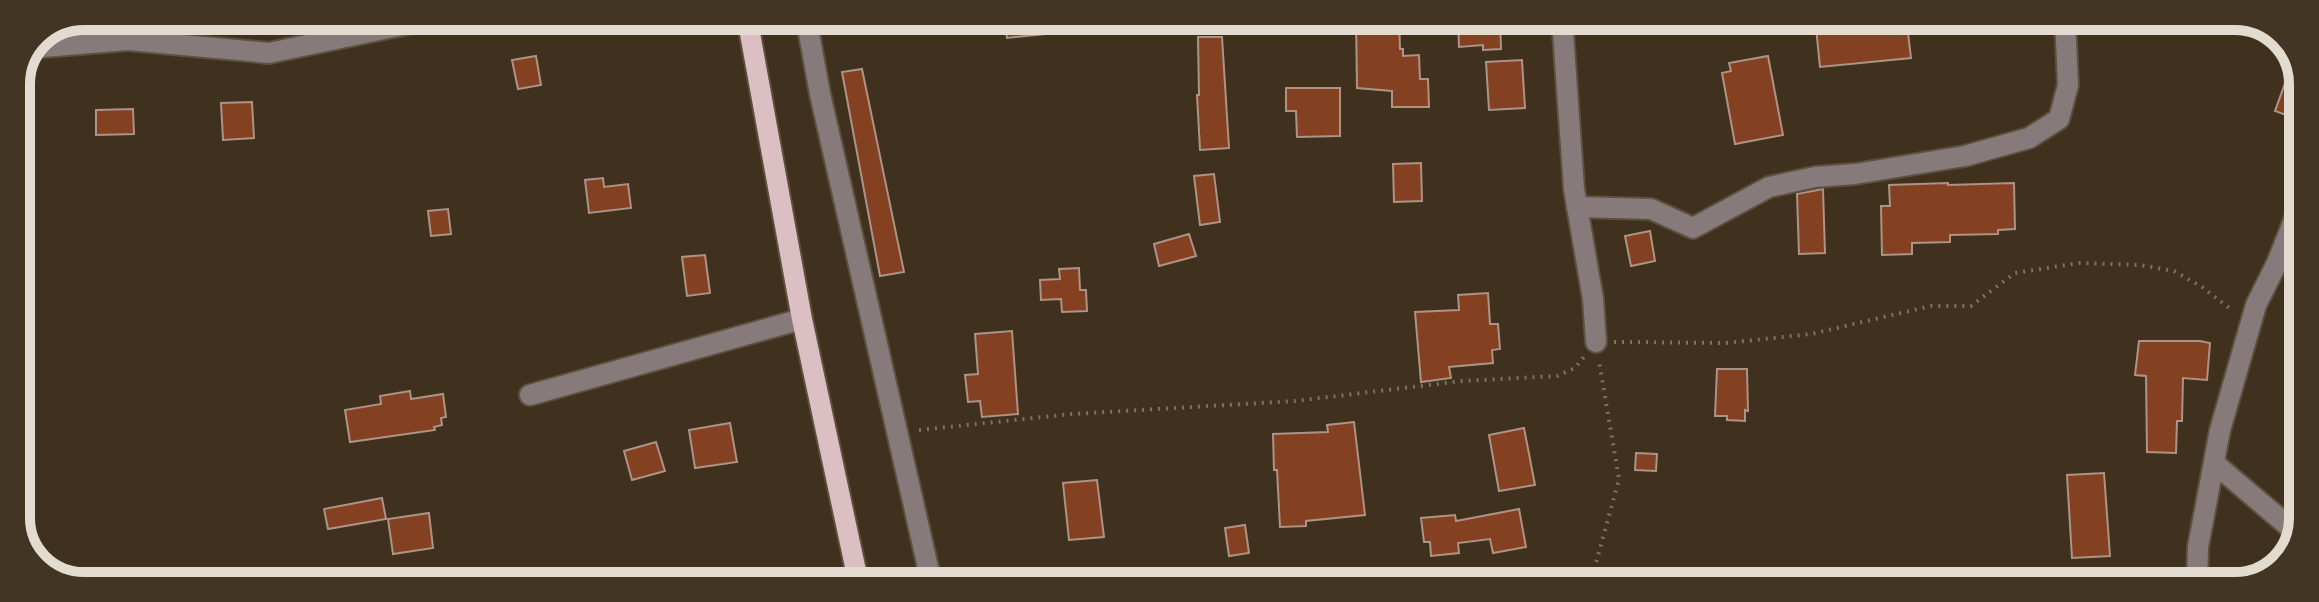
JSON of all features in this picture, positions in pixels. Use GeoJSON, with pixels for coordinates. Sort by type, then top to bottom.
{"type":"FeatureCollection","features":[{"type":"Feature","properties":{"kind":"main road"},"geometry":{"type":"LineString","coordinates":[[749,30],[802,319],[856,572]]}},
{"type":"Feature","properties":{"kind":"street"},"geometry":{"type":"LineString","coordinates":[[45,47],[128,40],[269,53],[379,30]]}},
{"type":"Feature","properties":{"kind":"street"},"geometry":{"type":"LineString","coordinates":[[809,30],[929,572]]}},
{"type":"Feature","properties":{"kind":"street"},"geometry":{"type":"LineString","coordinates":[[1563,30],[1577,207],[1593,299],[1596,342]]}},
{"type":"Feature","properties":{"kind":"street"},"geometry":{"type":"LineString","coordinates":[[1577,207],[1651,209],[1693,228],[1769,187],[1815,177],[1855,174],[1965,156],[2029,138],[2059,119],[2068,85],[2066,30]]}},
{"type":"Feature","properties":{"kind":"street"},"geometry":{"type":"LineString","coordinates":[[2197,572],[2198,547],[2220,430],[2256,305],[2289,233]]}},
{"type":"Feature","properties":{"kind":"street"},"geometry":{"type":"LineString","coordinates":[[530,395],[802,319]]}},
{"type":"Feature","properties":{"kind":"street"},"geometry":{"type":"LineString","coordinates":[[2214,463],[2288,526]]}},
{"type":"Feature","properties":{"kind":"path"},"geometry":{"type":"LineString","coordinates":[[1594,572],[1619,479],[1596,342]]}},
{"type":"Feature","properties":{"kind":"building"},"geometry":{"type":"Polygon","coordinates":[[[1006,30],[1045,30],[1045,34],[1007,38],[1006,30]]]}},
{"type":"Feature","properties":{"kind":"building"},"geometry":{"type":"Polygon","coordinates":[[[1356,30],[1399,30],[1403,56],[1419,55],[1420,79],[1428,79],[1429,107],[1392,107],[1392,91],[1357,88],[1356,30]]]}},
{"type":"Feature","properties":{"kind":"building"},"geometry":{"type":"Polygon","coordinates":[[[1458,30],[1500,30],[1501,49],[1483,50],[1483,45],[1459,47],[1458,30]]]}},
{"type":"Feature","properties":{"kind":"building"},"geometry":{"type":"Polygon","coordinates":[[[1816,30],[1901,30],[1901,34],[1908,33],[1911,58],[1820,67],[1816,30]]]}},
{"type":"Feature","properties":{"kind":"building"},"geometry":{"type":"Polygon","coordinates":[[[1198,37],[1222,37],[1229,148],[1200,150],[1198,37]]]}},
{"type":"Feature","properties":{"kind":"building"},"geometry":{"type":"Polygon","coordinates":[[[536,56],[541,85],[518,89],[512,60],[536,56]]]}},
{"type":"Feature","properties":{"kind":"building"},"geometry":{"type":"Polygon","coordinates":[[[1768,56],[1783,135],[1735,144],[1722,73],[1731,71],[1729,63],[1768,56]]]}},
{"type":"Feature","properties":{"kind":"building"},"geometry":{"type":"Polygon","coordinates":[[[1522,60],[1525,108],[1489,110],[1486,62],[1522,60]]]}},
{"type":"Feature","properties":{"kind":"building"},"geometry":{"type":"Polygon","coordinates":[[[862,69],[904,272],[880,276],[842,72],[862,69]]]}},
{"type":"Feature","properties":{"kind":"building"},"geometry":{"type":"Polygon","coordinates":[[[2288,75],[2289,116],[2275,111],[2288,75]]]}},
{"type":"Feature","properties":{"kind":"building"},"geometry":{"type":"Polygon","coordinates":[[[1286,88],[1340,88],[1340,136],[1297,137],[1296,111],[1286,111],[1286,88]]]}},
{"type":"Feature","properties":{"kind":"building"},"geometry":{"type":"Polygon","coordinates":[[[252,102],[254,138],[223,140],[221,103],[252,102]]]}},
{"type":"Feature","properties":{"kind":"building"},"geometry":{"type":"Polygon","coordinates":[[[133,109],[134,134],[96,135],[96,110],[133,109]]]}},
{"type":"Feature","properties":{"kind":"building"},"geometry":{"type":"Polygon","coordinates":[[[1421,163],[1422,201],[1394,202],[1393,164],[1421,163]]]}},
{"type":"Feature","properties":{"kind":"building"},"geometry":{"type":"Polygon","coordinates":[[[1214,174],[1220,222],[1200,225],[1194,176],[1214,174]]]}},
{"type":"Feature","properties":{"kind":"building"},"geometry":{"type":"Polygon","coordinates":[[[603,178],[604,187],[628,184],[631,208],[589,213],[585,180],[603,178]]]}},
{"type":"Feature","properties":{"kind":"building"},"geometry":{"type":"Polygon","coordinates":[[[2014,183],[2015,229],[1998,230],[1998,234],[1950,235],[1950,242],[1912,243],[1912,254],[1882,255],[1881,206],[1890,206],[1889,185],[2014,183]]]}},
{"type":"Feature","properties":{"kind":"building"},"geometry":{"type":"Polygon","coordinates":[[[1823,189],[1825,253],[1799,254],[1797,194],[1823,189]]]}},
{"type":"Feature","properties":{"kind":"building"},"geometry":{"type":"Polygon","coordinates":[[[448,209],[451,234],[431,236],[428,211],[448,209]]]}},
{"type":"Feature","properties":{"kind":"building"},"geometry":{"type":"Polygon","coordinates":[[[1650,231],[1655,261],[1631,266],[1625,236],[1650,231]]]}},
{"type":"Feature","properties":{"kind":"building"},"geometry":{"type":"Polygon","coordinates":[[[1189,234],[1196,256],[1159,266],[1154,244],[1189,234]]]}},
{"type":"Feature","properties":{"kind":"building"},"geometry":{"type":"Polygon","coordinates":[[[705,255],[710,293],[687,296],[682,257],[705,255]]]}},
{"type":"Feature","properties":{"kind":"building"},"geometry":{"type":"Polygon","coordinates":[[[1079,268],[1080,290],[1086,290],[1087,311],[1062,312],[1061,299],[1041,300],[1040,280],[1060,279],[1059,269],[1079,268]]]}},
{"type":"Feature","properties":{"kind":"building"},"geometry":{"type":"Polygon","coordinates":[[[1488,293],[1490,324],[1498,324],[1500,349],[1492,350],[1493,363],[1449,367],[1451,378],[1421,382],[1415,312],[1459,310],[1458,295],[1488,293]]]}},
{"type":"Feature","properties":{"kind":"building"},"geometry":{"type":"Polygon","coordinates":[[[1012,331],[1018,414],[982,417],[980,401],[968,402],[965,375],[978,374],[975,334],[1012,331]]]}},
{"type":"Feature","properties":{"kind":"building"},"geometry":{"type":"Polygon","coordinates":[[[2139,341],[2210,343],[2207,380],[2183,378],[2182,421],[2177,421],[2176,453],[2147,452],[2146,376],[2135,375],[2139,341]]]}},
{"type":"Feature","properties":{"kind":"building"},"geometry":{"type":"Polygon","coordinates":[[[1717,369],[1747,369],[1748,411],[1745,410],[1745,421],[1715,416],[1717,369]]]}},
{"type":"Feature","properties":{"kind":"building"},"geometry":{"type":"Polygon","coordinates":[[[410,391],[411,399],[443,394],[446,417],[441,418],[442,425],[434,427],[435,430],[350,442],[345,410],[381,404],[380,396],[410,391]]]}},
{"type":"Feature","properties":{"kind":"building"},"geometry":{"type":"Polygon","coordinates":[[[1354,422],[1365,515],[1306,521],[1306,526],[1280,527],[1273,434],[1328,432],[1327,425],[1354,422]]]}},
{"type":"Feature","properties":{"kind":"building"},"geometry":{"type":"Polygon","coordinates":[[[730,423],[737,462],[695,468],[689,430],[730,423]]]}},
{"type":"Feature","properties":{"kind":"building"},"geometry":{"type":"Polygon","coordinates":[[[1524,428],[1535,485],[1499,491],[1489,435],[1524,428]]]}},
{"type":"Feature","properties":{"kind":"building"},"geometry":{"type":"Polygon","coordinates":[[[656,442],[665,471],[632,480],[624,451],[656,442]]]}},
{"type":"Feature","properties":{"kind":"building"},"geometry":{"type":"Polygon","coordinates":[[[1636,453],[1657,454],[1656,471],[1635,470],[1636,453]]]}},
{"type":"Feature","properties":{"kind":"building"},"geometry":{"type":"Polygon","coordinates":[[[2104,473],[2110,556],[2072,558],[2067,475],[2104,473]]]}},
{"type":"Feature","properties":{"kind":"building"},"geometry":{"type":"Polygon","coordinates":[[[1097,480],[1104,537],[1069,540],[1063,483],[1097,480]]]}},
{"type":"Feature","properties":{"kind":"building"},"geometry":{"type":"Polygon","coordinates":[[[382,498],[386,519],[328,529],[324,509],[382,498]]]}},
{"type":"Feature","properties":{"kind":"building"},"geometry":{"type":"Polygon","coordinates":[[[1519,509],[1526,547],[1493,553],[1490,539],[1458,543],[1459,553],[1431,556],[1430,542],[1424,542],[1421,518],[1455,515],[1456,521],[1519,509]]]}},
{"type":"Feature","properties":{"kind":"building"},"geometry":{"type":"Polygon","coordinates":[[[429,513],[433,548],[393,554],[388,519],[429,513]]]}},
{"type":"Feature","properties":{"kind":"building"},"geometry":{"type":"Polygon","coordinates":[[[1245,525],[1249,553],[1229,556],[1225,528],[1245,525]]]}}]}
